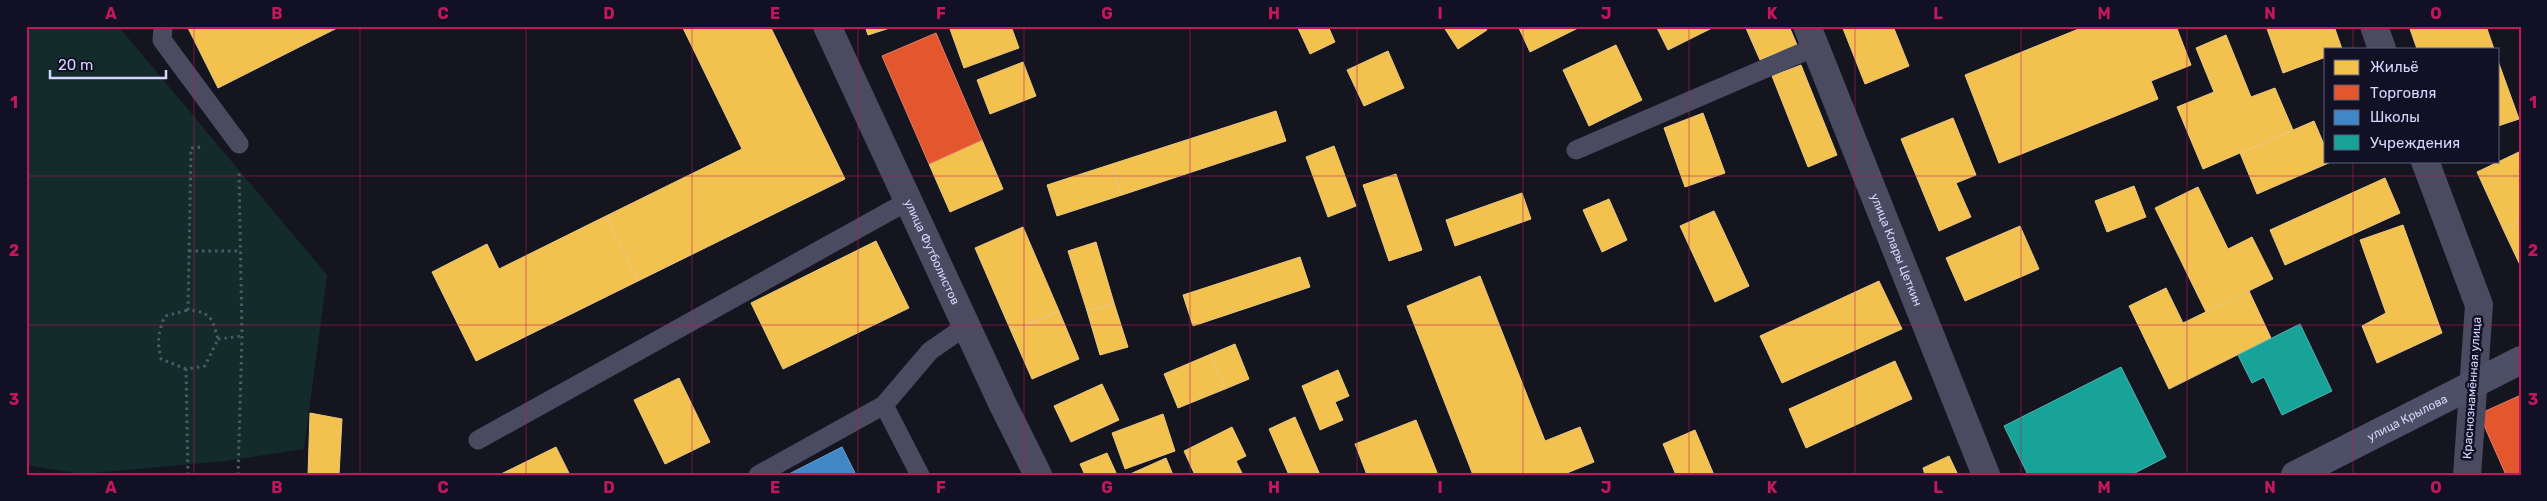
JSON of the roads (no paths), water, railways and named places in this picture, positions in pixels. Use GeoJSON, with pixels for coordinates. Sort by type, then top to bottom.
{"type":"FeatureCollection","features":[{"type":"Feature","properties":{"kind":"main road","name":"улица Крылова"},"geometry":{"type":"LineString","coordinates":[[2295,475],[2521,360]]}},
{"type":"Feature","properties":{"kind":"street","name":"улица Футболистов"},"geometry":{"type":"LineString","coordinates":[[827,26],[966,326],[1038,475]]}},
{"type":"Feature","properties":{"kind":"street"},"geometry":{"type":"LineString","coordinates":[[2374,26],[2382,48]]}},
{"type":"Feature","properties":{"kind":"street","name":"улица Клары Цеткин"},"geometry":{"type":"LineString","coordinates":[[1811,36],[1986,475]]}},
{"type":"Feature","properties":{"kind":"street","name":"Краснознамённая улица"},"geometry":{"type":"LineString","coordinates":[[2424,162],[2479,305],[2467,475]]}},
{"type":"Feature","properties":{"kind":"lane"},"geometry":{"type":"LineString","coordinates":[[163,26],[162,40],[239,144]]}},
{"type":"Feature","properties":{"kind":"lane"},"geometry":{"type":"LineString","coordinates":[[1576,150],[1811,36]]}},
{"type":"Feature","properties":{"kind":"lane"},"geometry":{"type":"LineString","coordinates":[[478,440],[908,201]]}},
{"type":"Feature","properties":{"kind":"lane"},"geometry":{"type":"LineString","coordinates":[[758,475],[884,405],[930,350],[966,326]]}},
{"type":"Feature","properties":{"kind":"lane"},"geometry":{"type":"LineString","coordinates":[[884,405],[920,475]]}}]}
